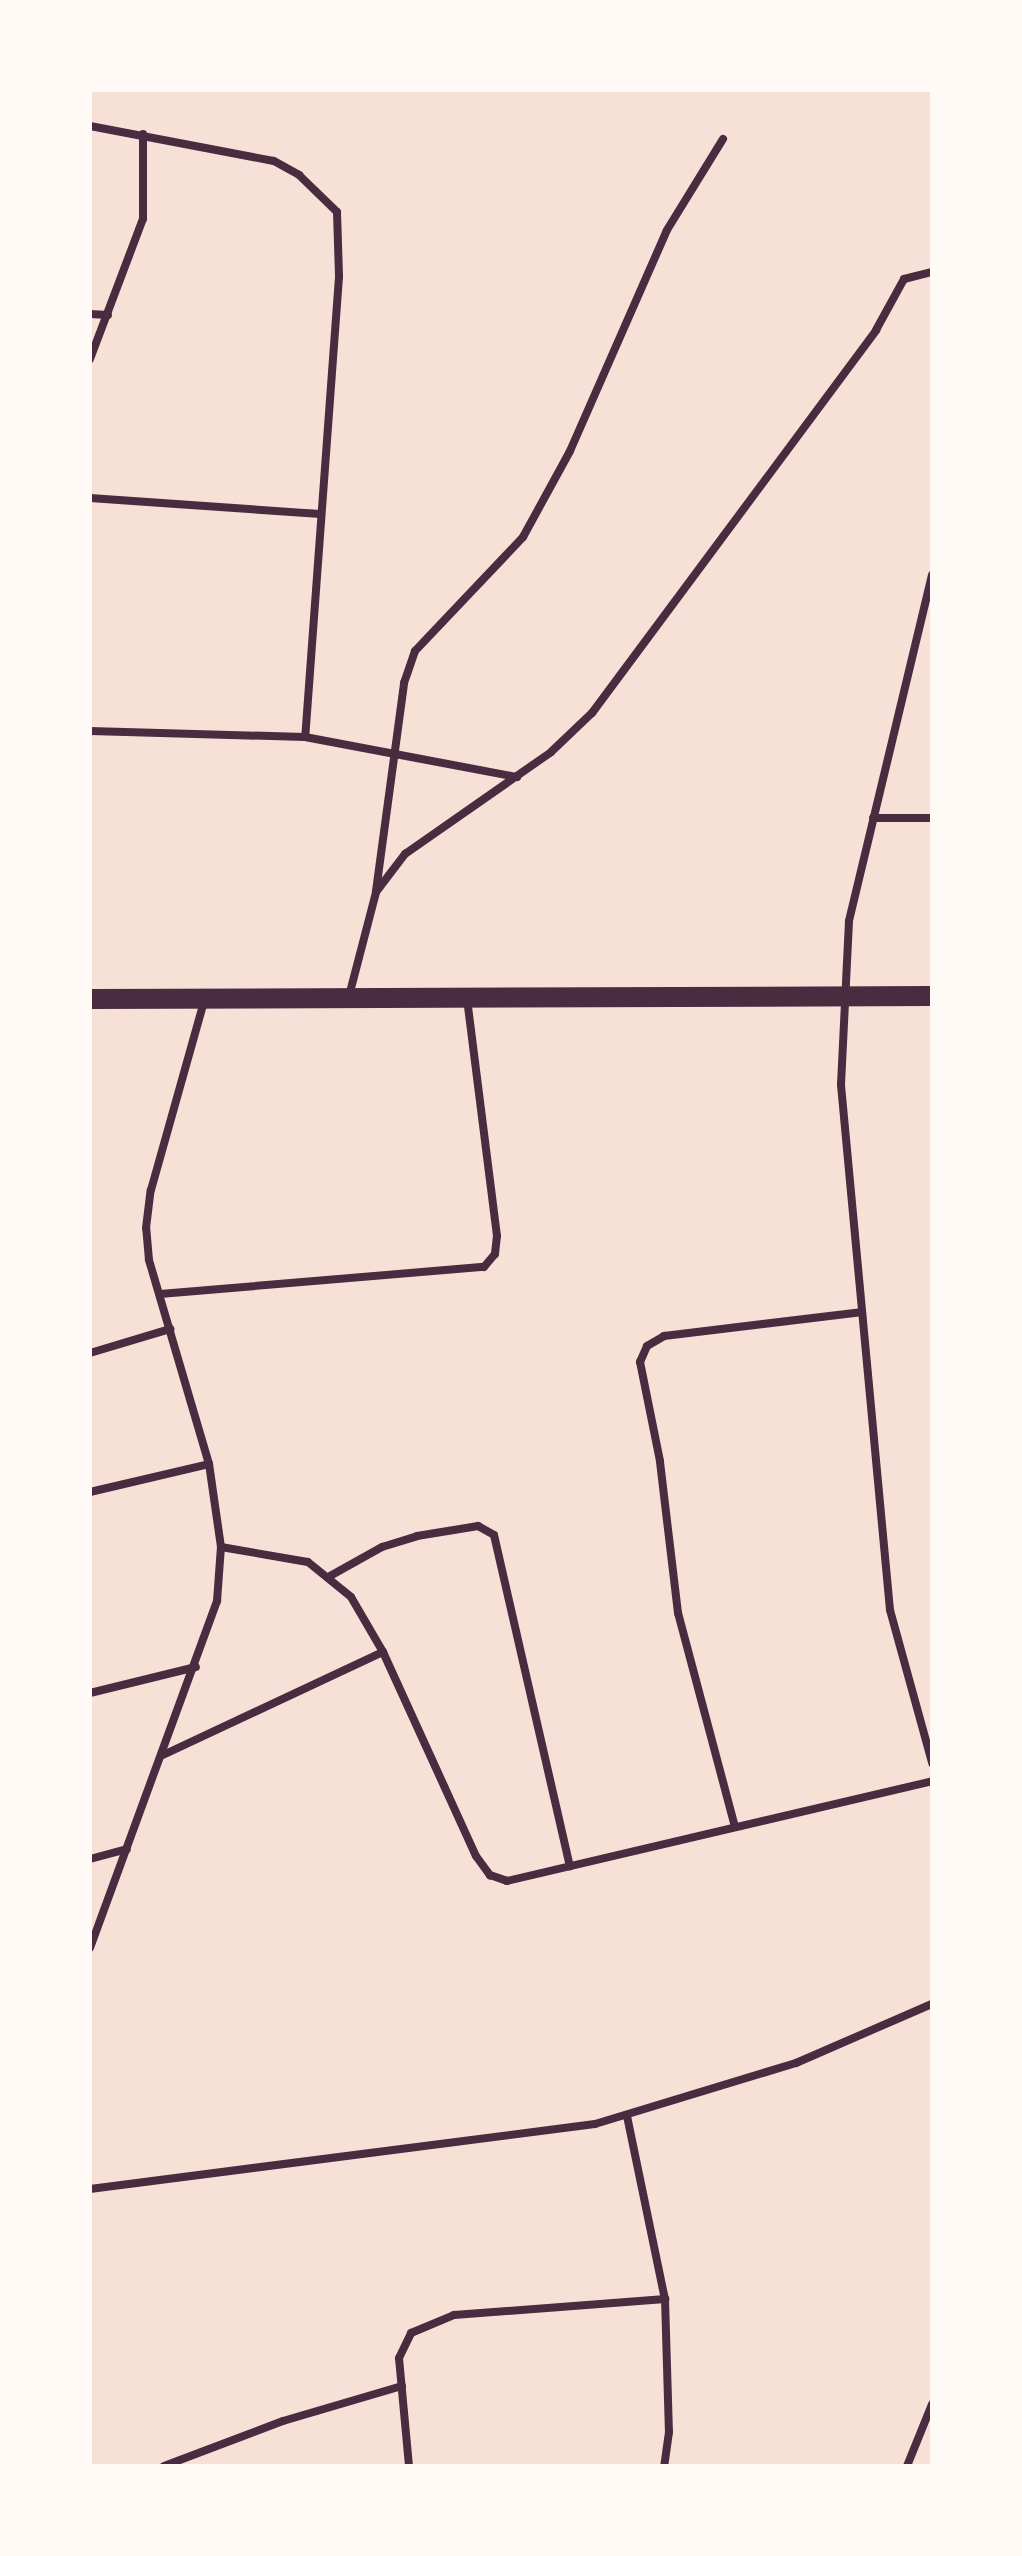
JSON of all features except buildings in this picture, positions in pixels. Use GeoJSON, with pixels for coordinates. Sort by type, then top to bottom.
{"type":"FeatureCollection","features":[{"type":"Feature","properties":{"kind":"main road"},"geometry":{"type":"LineString","coordinates":[[90,999],[932,996]]}},
{"type":"Feature","properties":{"kind":"street"},"geometry":{"type":"LineString","coordinates":[[90,126],[274,161],[299,175],[337,212],[339,277],[305,737]]}},
{"type":"Feature","properties":{"kind":"street"},"geometry":{"type":"LineString","coordinates":[[90,359],[143,219],[143,134]]}},
{"type":"Feature","properties":{"kind":"street"},"geometry":{"type":"LineString","coordinates":[[348,1000],[376,892],[394,752],[415,651],[523,537],[570,451],[667,230],[723,139]]}},
{"type":"Feature","properties":{"kind":"street"},"geometry":{"type":"LineString","coordinates":[[376,892],[405,854],[517,777],[592,713],[876,330],[904,279],[932,272]]}},
{"type":"Feature","properties":{"kind":"street"},"geometry":{"type":"LineString","coordinates":[[90,314],[108,315]]}},
{"type":"Feature","properties":{"kind":"street"},"geometry":{"type":"LineString","coordinates":[[90,498],[320,514]]}},
{"type":"Feature","properties":{"kind":"street"},"geometry":{"type":"LineString","coordinates":[[932,575],[849,921],[842,998],[841,1085],[890,1610],[932,1763]]}},
{"type":"Feature","properties":{"kind":"street"},"geometry":{"type":"LineString","coordinates":[[90,731],[305,737],[517,777]]}},
{"type":"Feature","properties":{"kind":"street"},"geometry":{"type":"LineString","coordinates":[[873,818],[932,818]]}},
{"type":"Feature","properties":{"kind":"street"},"geometry":{"type":"LineString","coordinates":[[90,1948],[196,1667],[217,1601],[221,1547],[209,1464],[149,1260],[151,1190],[205,997]]}},
{"type":"Feature","properties":{"kind":"street"},"geometry":{"type":"LineString","coordinates":[[160,1294],[484,1267],[495,1254],[497,1236],[467,1000]]}},
{"type":"Feature","properties":{"kind":"street"},"geometry":{"type":"LineString","coordinates":[[735,1827],[678,1613],[660,1461],[640,1362],[647,1346],[664,1336],[861,1312]]}},
{"type":"Feature","properties":{"kind":"street"},"geometry":{"type":"LineString","coordinates":[[90,1353],[170,1329]]}},
{"type":"Feature","properties":{"kind":"street"},"geometry":{"type":"LineString","coordinates":[[90,1492],[209,1464]]}},
{"type":"Feature","properties":{"kind":"street"},"geometry":{"type":"LineString","coordinates":[[330,1576],[382,1547],[417,1536],[478,1526],[494,1535],[570,1866]]}},
{"type":"Feature","properties":{"kind":"street"},"geometry":{"type":"LineString","coordinates":[[221,1547],[308,1562],[330,1576],[351,1597],[383,1652],[476,1856],[490,1875],[507,1881],[932,1781]]}},
{"type":"Feature","properties":{"kind":"street"},"geometry":{"type":"LineString","coordinates":[[163,1755],[383,1652]]}},
{"type":"Feature","properties":{"kind":"street"},"geometry":{"type":"LineString","coordinates":[[90,1693],[196,1667]]}},
{"type":"Feature","properties":{"kind":"street"},"geometry":{"type":"LineString","coordinates":[[90,1859],[127,1849]]}},
{"type":"Feature","properties":{"kind":"street"},"geometry":{"type":"LineString","coordinates":[[90,2189],[539,2134],[627,2116],[796,2063],[932,2004]]}},
{"type":"Feature","properties":{"kind":"street"},"geometry":{"type":"LineString","coordinates":[[627,2116],[665,2299],[669,2432],[664,2466]]}},
{"type":"Feature","properties":{"kind":"street"},"geometry":{"type":"LineString","coordinates":[[409,2466],[399,2358],[411,2333],[431,2321],[454,2315],[665,2299]]}},
{"type":"Feature","properties":{"kind":"street"},"geometry":{"type":"LineString","coordinates":[[164,2466],[283,2421],[402,2386]]}},
{"type":"Feature","properties":{"kind":"street"},"geometry":{"type":"LineString","coordinates":[[907,2466],[932,2404]]}}]}
